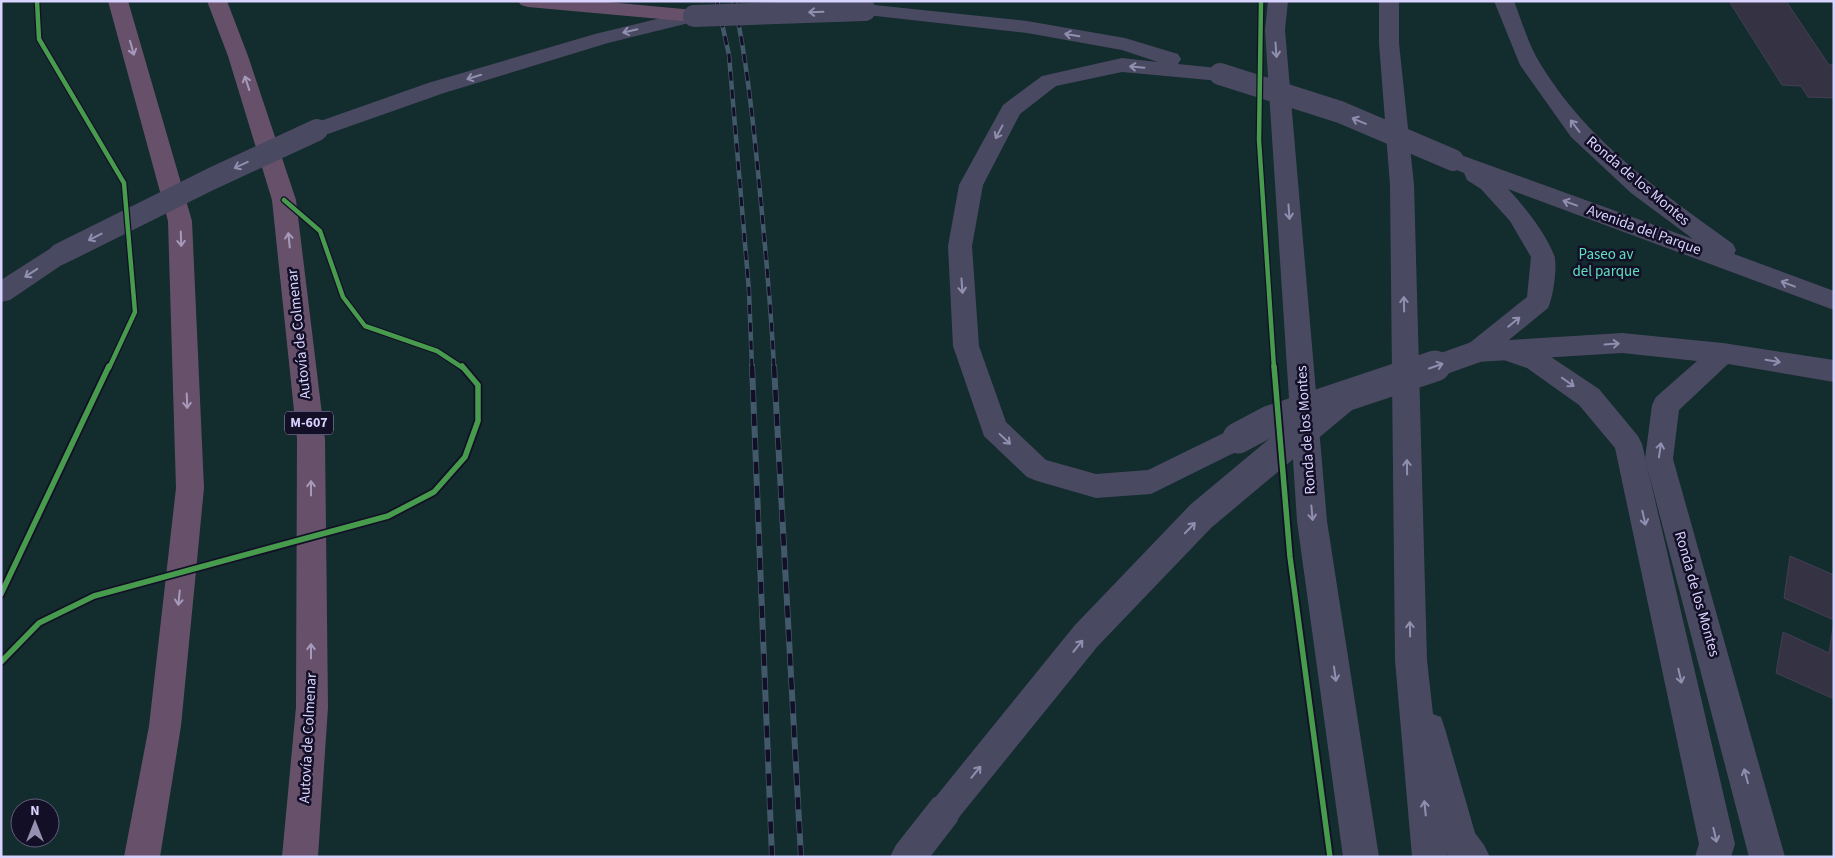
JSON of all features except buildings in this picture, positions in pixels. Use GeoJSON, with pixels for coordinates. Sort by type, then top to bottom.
{"type":"FeatureCollection","features":[{"type":"Feature","properties":{"kind":"highway"},"geometry":{"type":"LineString","coordinates":[[118,1],[180,220],[190,488],[165,726],[142,857]]}},
{"type":"Feature","properties":{"kind":"highway","name":"Autovía de Colmenar"},"geometry":{"type":"LineString","coordinates":[[217,1],[238,56],[284,200],[311,439],[312,707],[300,857]]}},
{"type":"Feature","properties":{"kind":"highway"},"geometry":{"type":"LineString","coordinates":[[528,1],[694,16]]}},
{"type":"Feature","properties":{"kind":"street"},"geometry":{"type":"LineString","coordinates":[[1,293],[60,254],[210,179],[317,130],[436,88],[583,43],[694,16],[865,10],[921,1]]}},
{"type":"Feature","properties":{"kind":"street","name":"Ronda de los Montes"},"geometry":{"type":"LineString","coordinates":[[1278,1],[1275,30],[1312,521],[1362,857]]}},
{"type":"Feature","properties":{"kind":"street"},"geometry":{"type":"LineString","coordinates":[[1389,1],[1389,43],[1402,185],[1411,660],[1430,857]]}},
{"type":"Feature","properties":{"kind":"street","name":"Ronda de los Montes"},"geometry":{"type":"LineString","coordinates":[[1504,1],[1530,65],[1579,132],[1639,187],[1747,268]]}},
{"type":"Feature","properties":{"kind":"street"},"geometry":{"type":"LineString","coordinates":[[865,10],[1027,27],[1125,44],[1340,112],[1453,160],[1489,183],[1518,215],[1543,257],[1539,300],[1476,352]]}},
{"type":"Feature","properties":{"kind":"street"},"geometry":{"type":"LineString","coordinates":[[1220,74],[1122,65],[1049,81],[1011,110],[971,185],[960,246],[966,346],[994,428],[1037,469],[1096,486],[1152,482],[1270,421],[1341,399],[1476,352],[1510,352],[1622,343],[1723,353],[1834,371]]}},
{"type":"Feature","properties":{"kind":"street","name":"Avenida del Parque"},"geometry":{"type":"LineString","coordinates":[[1453,160],[1834,301]]}},
{"type":"Feature","properties":{"kind":"street"},"geometry":{"type":"LineString","coordinates":[[1510,352],[1536,360],[1589,397],[1628,444],[1717,844],[1713,857]]}},
{"type":"Feature","properties":{"kind":"street","name":"Ronda de los Montes"},"geometry":{"type":"LineString","coordinates":[[1723,353],[1666,405],[1659,459],[1767,857]]}},
{"type":"Feature","properties":{"kind":"street"},"geometry":{"type":"LineString","coordinates":[[908,857],[1086,636],[1195,523],[1341,399]]}},
{"type":"Feature","properties":{"kind":"street"},"geometry":{"type":"LineString","coordinates":[[1411,660],[1460,842],[1472,857]]}},
{"type":"Feature","properties":{"kind":"street"},"geometry":{"type":"LineString","coordinates":[[919,857],[945,810]]}},
{"type":"Feature","properties":{"kind":"green space","name":"Paseo av del parque"},"geometry":{"type":"Polygon","coordinates":[[[1,1],[1834,1],[1834,857],[1,857],[1,1]]]}},
{"type":"Feature","properties":{"kind":"railway"},"geometry":{"type":"LineString","coordinates":[[717,1],[729,55],[749,291],[752,368]]}},
{"type":"Feature","properties":{"kind":"railway"},"geometry":{"type":"LineString","coordinates":[[734,1],[746,69],[754,136],[768,275],[774,368]]}},
{"type":"Feature","properties":{"kind":"railway"},"geometry":{"type":"LineString","coordinates":[[752,366],[772,857]]}},
{"type":"Feature","properties":{"kind":"railway"},"geometry":{"type":"LineString","coordinates":[[774,366],[801,857]]}},
{"type":"Feature","properties":{"kind":"cycle path"},"geometry":{"type":"LineString","coordinates":[[1,594],[135,312],[124,183],[39,39],[37,1]]}},
{"type":"Feature","properties":{"kind":"cycle path"},"geometry":{"type":"LineString","coordinates":[[1261,1],[1259,140],[1274,370],[1290,557],[1330,857]]}},
{"type":"Feature","properties":{"kind":"cycle path"},"geometry":{"type":"LineString","coordinates":[[1,662],[39,623],[94,596],[388,516],[434,492],[465,457],[478,421],[478,385],[462,366],[437,351],[365,326],[343,297],[320,231],[284,200]]}}]}
